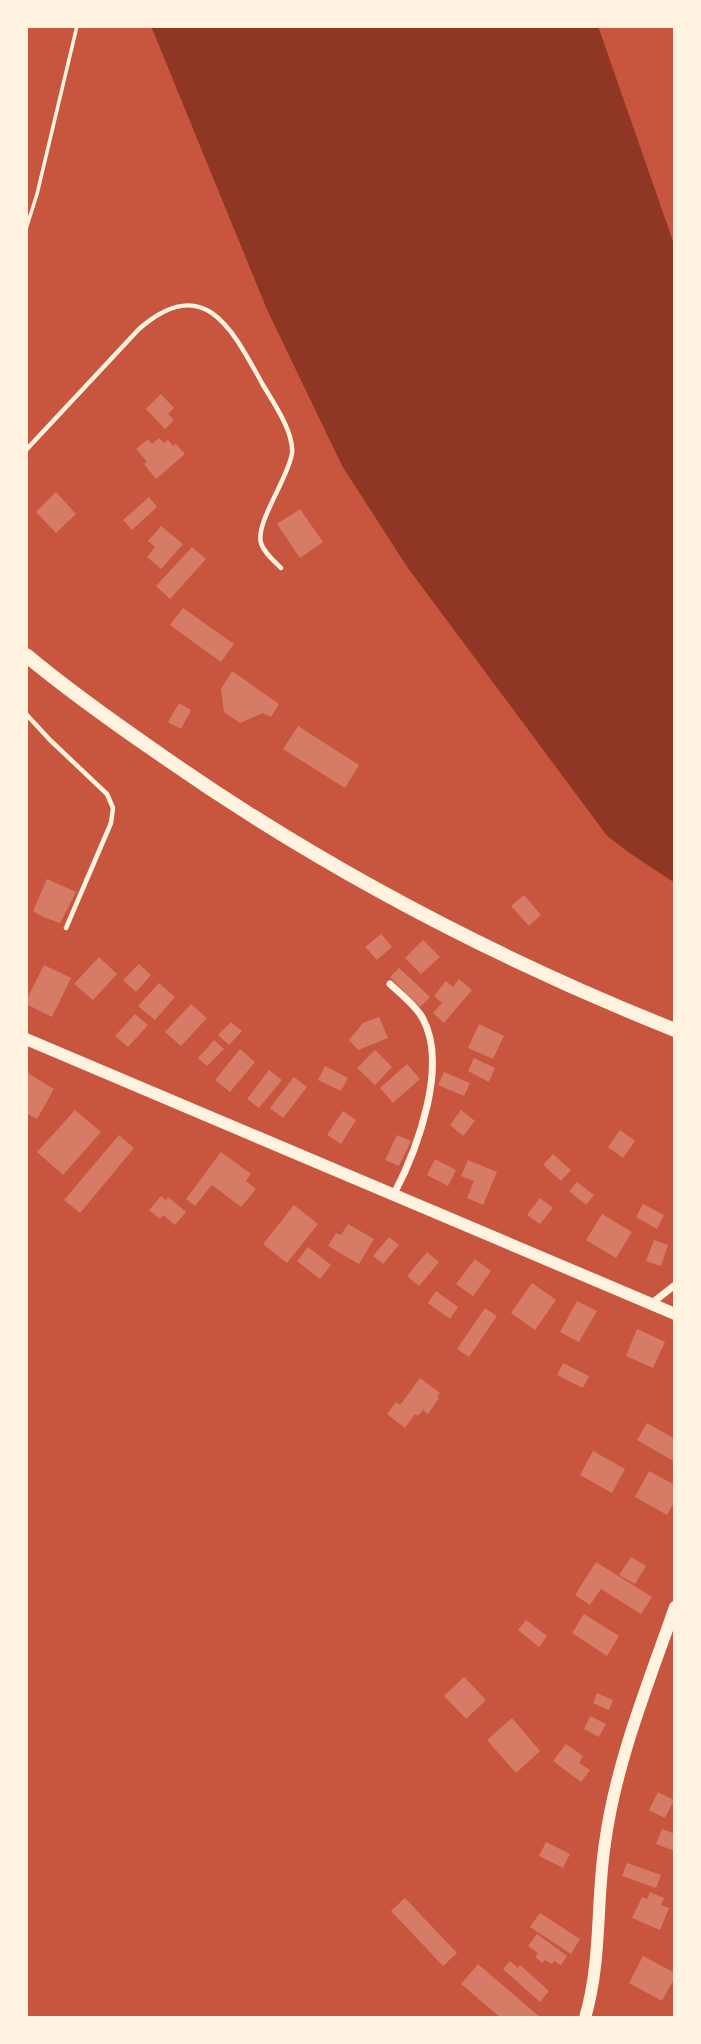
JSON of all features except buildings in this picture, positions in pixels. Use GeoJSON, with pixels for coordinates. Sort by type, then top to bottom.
{"type":"FeatureCollection","features":[{"type":"Feature","properties":{"kind":"highway"},"geometry":{"type":"LineString","coordinates":[[26,655],[183,771],[325,860],[459,934],[556,980],[675,1030]]}},
{"type":"Feature","properties":{"kind":"main road"},"geometry":{"type":"LineString","coordinates":[[26,1039],[675,1314]]}},
{"type":"Feature","properties":{"kind":"main road"},"geometry":{"type":"LineString","coordinates":[[586,2018],[597,1962],[601,1874],[609,1815],[638,1713],[675,1608]]}},
{"type":"Feature","properties":{"kind":"street"},"geometry":{"type":"LineString","coordinates":[[390,984],[421,1015],[429,1037],[432,1065],[425,1117],[394,1195]]}},
{"type":"Feature","properties":{"kind":"street"},"geometry":{"type":"LineString","coordinates":[[652,1303],[675,1285]]}},
{"type":"Feature","properties":{"kind":"lane"},"geometry":{"type":"LineString","coordinates":[[26,450],[155,315],[175,305],[191,305],[209,312],[225,324],[240,343],[290,435],[292,453],[279,490],[261,527],[260,542],[281,568]]}},
{"type":"Feature","properties":{"kind":"lane"},"geometry":{"type":"LineString","coordinates":[[26,714],[107,793],[113,808],[111,823],[66,928]]}},
{"type":"Feature","properties":{"kind":"path"},"geometry":{"type":"LineString","coordinates":[[26,229],[77,26]]}},
{"type":"Feature","properties":{"kind":"shaded area"},"geometry":{"type":"Polygon","coordinates":[[[151,26],[598,26],[675,247],[675,883],[607,836],[407,567],[342,466],[268,312],[151,26]]]}},
{"type":"Feature","properties":{"kind":"pier"},"geometry":{"type":"Polygon","coordinates":[[[262,306],[268,312],[342,466],[407,567],[607,836],[628,852],[623,853],[604,838],[405,569],[339,468],[262,306]]]}}]}
